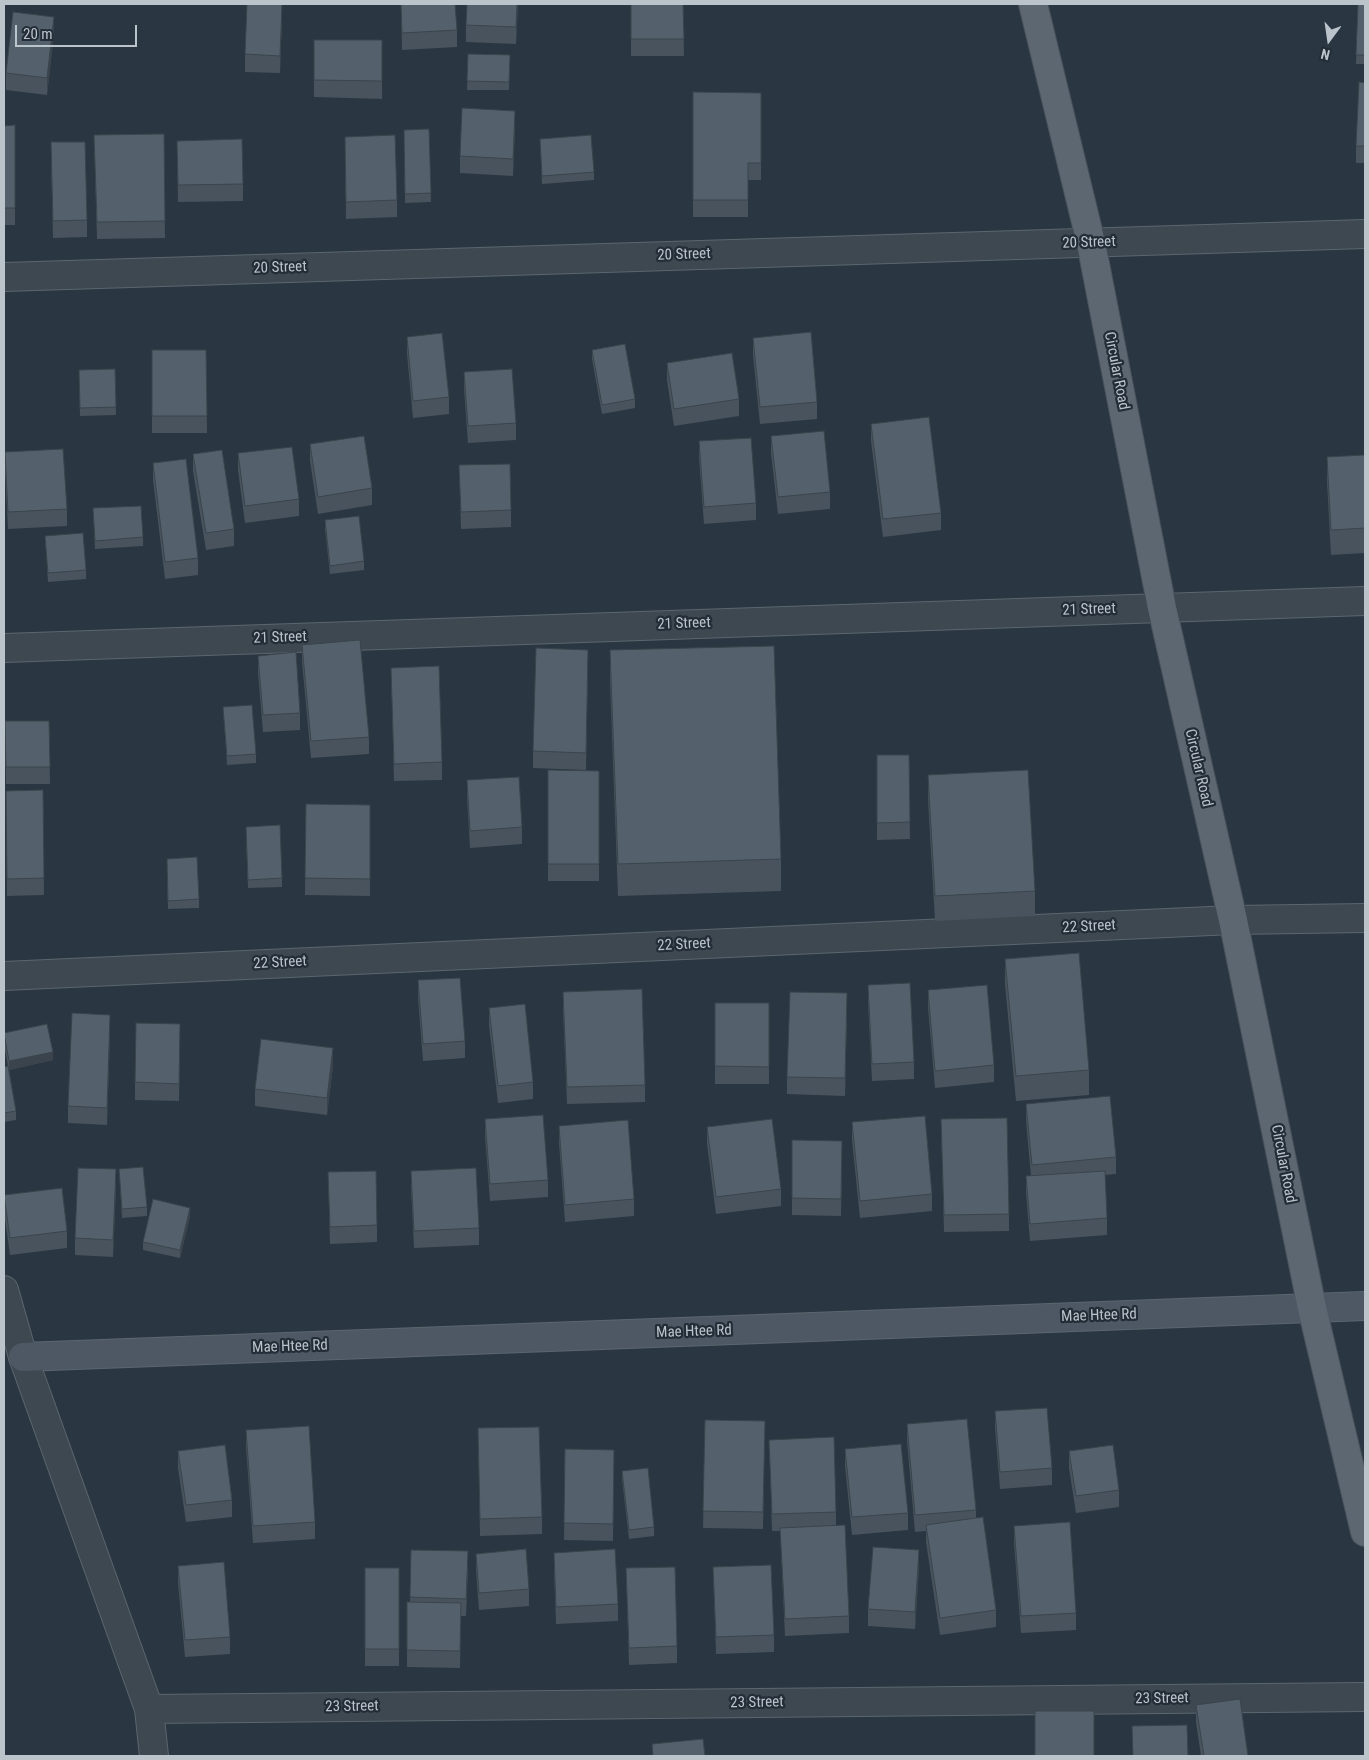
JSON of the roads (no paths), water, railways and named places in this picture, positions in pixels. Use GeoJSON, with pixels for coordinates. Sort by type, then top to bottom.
{"type":"FeatureCollection","features":[{"type":"Feature","properties":{"kind":"main road","name":"Circular Road"},"geometry":{"type":"LineString","coordinates":[[1033,4],[1091,242],[1162,608],[1233,920],[1312,1308],[1365,1532]]}},
{"type":"Feature","properties":{"kind":"street","name":"20 Street"},"geometry":{"type":"LineString","coordinates":[[4,277],[1365,234]]}},
{"type":"Feature","properties":{"kind":"street","name":"21 Street"},"geometry":{"type":"LineString","coordinates":[[4,648],[1365,601]]}},
{"type":"Feature","properties":{"kind":"street","name":"22 Street"},"geometry":{"type":"LineString","coordinates":[[4,976],[1233,920],[1365,918]]}},
{"type":"Feature","properties":{"kind":"street"},"geometry":{"type":"LineString","coordinates":[[4,1290],[23,1357],[149,1710],[154,1756]]}},
{"type":"Feature","properties":{"kind":"street","name":"Mae Htee Rd"},"geometry":{"type":"LineString","coordinates":[[23,1357],[1365,1306]]}},
{"type":"Feature","properties":{"kind":"street","name":"23 Street"},"geometry":{"type":"LineString","coordinates":[[149,1710],[1365,1697]]}}]}
